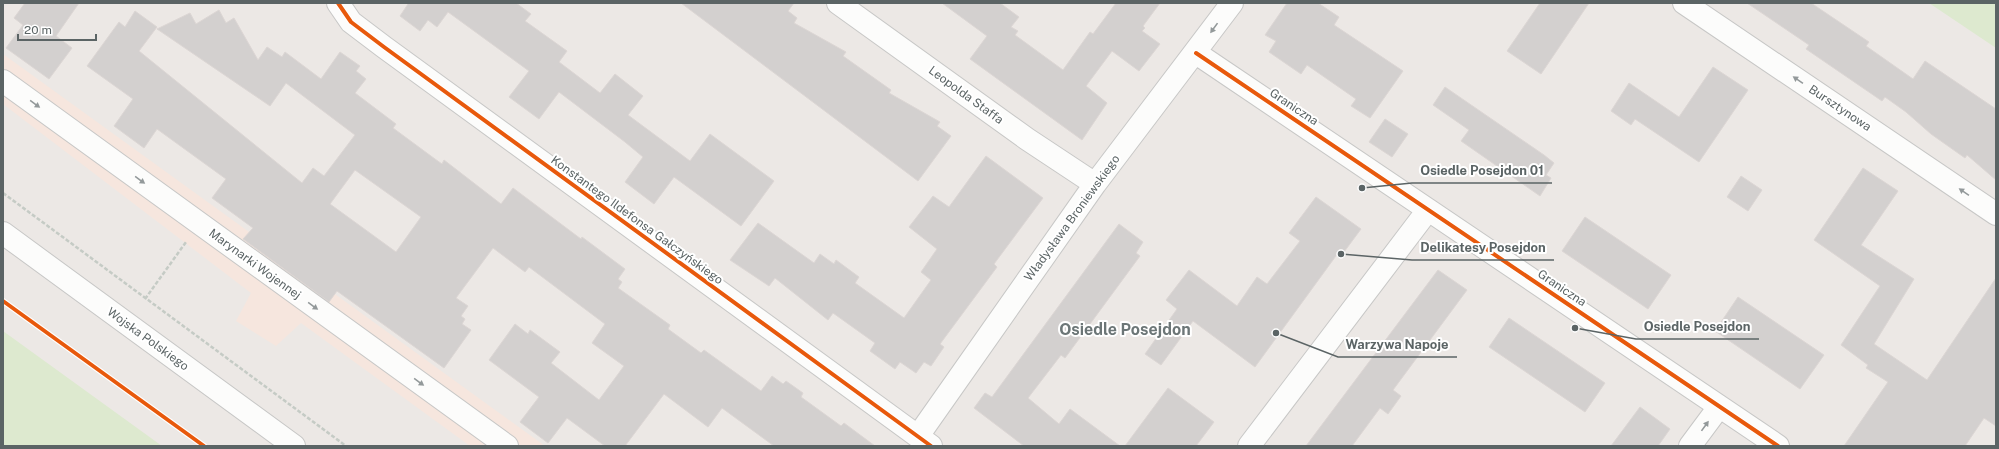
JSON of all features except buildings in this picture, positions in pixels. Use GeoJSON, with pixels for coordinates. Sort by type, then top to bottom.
{"type":"FeatureCollection","features":[{"type":"Feature","properties":{"kind":"street","name":"Konstantego Ildefonsa Gałczyńskiego"},"geometry":{"type":"LineString","coordinates":[[338,3],[351,22],[384,47],[924,441]]}},
{"type":"Feature","properties":{"kind":"street","name":"Leopolda Staffa"},"geometry":{"type":"LineString","coordinates":[[838,3],[1027,139],[1095,184]]}},
{"type":"Feature","properties":{"kind":"street","name":"Władysława Broniewskiego"},"geometry":{"type":"LineString","coordinates":[[924,441],[1095,184],[1196,53],[1232,3]]}},
{"type":"Feature","properties":{"kind":"street","name":"Bursztynowa"},"geometry":{"type":"LineString","coordinates":[[1684,3],[1996,214]]}},
{"type":"Feature","properties":{"kind":"street","name":"Graniczna"},"geometry":{"type":"LineString","coordinates":[[1196,53],[1778,446]]}},
{"type":"Feature","properties":{"kind":"street","name":"Marynarki Wojennej"},"geometry":{"type":"LineString","coordinates":[[3,81],[507,446]]}},
{"type":"Feature","properties":{"kind":"street"},"geometry":{"type":"LineString","coordinates":[[1249,446],[1428,210]]}},
{"type":"Feature","properties":{"kind":"street","name":"Wojska Polskiego"},"geometry":{"type":"LineString","coordinates":[[3,233],[294,446]]}},
{"type":"Feature","properties":{"kind":"street"},"geometry":{"type":"LineString","coordinates":[[1690,446],[1719,407]]}},
{"type":"Feature","properties":{"kind":"path"},"geometry":{"type":"LineString","coordinates":[[3,193],[346,446]]}},
{"type":"Feature","properties":{"kind":"path"},"geometry":{"type":"LineString","coordinates":[[145,299],[199,223]]}},
{"type":"Feature","properties":{"kind":"shaded area"},"geometry":{"type":"Polygon","coordinates":[[[3,54],[545,446],[470,446],[301,323],[276,346],[236,321],[251,293],[3,104],[3,54]]]}},
{"type":"Feature","properties":{"kind":"green space"},"geometry":{"type":"Polygon","coordinates":[[[1929,3],[1996,3],[1996,48],[1929,3]]]}},
{"type":"Feature","properties":{"kind":"green space"},"geometry":{"type":"Polygon","coordinates":[[[3,331],[162,446],[3,446],[3,331]]]}},
{"type":"Feature","properties":{"kind":"cycle path"},"geometry":{"type":"LineString","coordinates":[[338,3],[351,22],[384,47],[931,446]]}},
{"type":"Feature","properties":{"kind":"cycle path"},"geometry":{"type":"LineString","coordinates":[[1196,53],[1778,446]]}},
{"type":"Feature","properties":{"kind":"cycle path"},"geometry":{"type":"LineString","coordinates":[[3,301],[204,446]]}},
{"type":"Feature","properties":{"kind":"place","name":"Osiedle Posejdon 01"},"geometry":{"type":"Point","coordinates":[1362,188]}},
{"type":"Feature","properties":{"kind":"place","name":"Delikatesy Posejdon"},"geometry":{"type":"Point","coordinates":[1341,254]}},
{"type":"Feature","properties":{"kind":"place","name":"Osiedle Posejdon"},"geometry":{"type":"Point","coordinates":[1575,328]}},
{"type":"Feature","properties":{"kind":"place","name":"Warzywa Napoje"},"geometry":{"type":"Point","coordinates":[1276,333]}},
{"type":"Feature","properties":{"kind":"district","name":"Osiedle Posejdon"},"geometry":{"type":"Point","coordinates":[1125,329]}}]}
